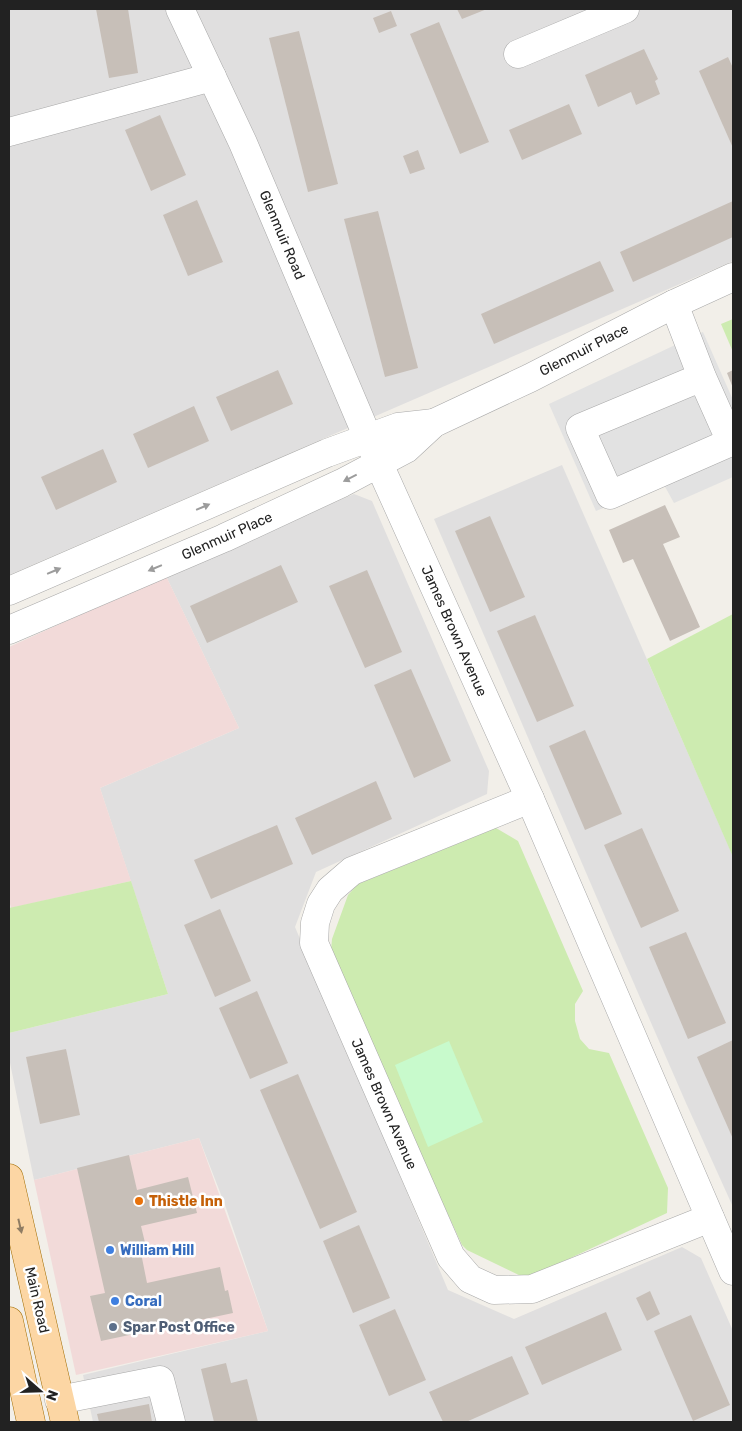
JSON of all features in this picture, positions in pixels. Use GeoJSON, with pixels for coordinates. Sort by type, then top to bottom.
{"type":"FeatureCollection","features":[{"type":"Feature","properties":{"kind":"main road","name":"Main Road"},"geometry":{"type":"LineString","coordinates":[[9,1178],[62,1411]]}},
{"type":"Feature","properties":{"kind":"main road"},"geometry":{"type":"LineString","coordinates":[[9,1321],[32,1422]]}},
{"type":"Feature","properties":{"kind":"street","name":"Glenmuir Road"},"geometry":{"type":"LineString","coordinates":[[180,9],[243,143],[379,464]]}},
{"type":"Feature","properties":{"kind":"street"},"geometry":{"type":"LineString","coordinates":[[518,54],[625,9]]}},
{"type":"Feature","properties":{"kind":"street"},"geometry":{"type":"LineString","coordinates":[[9,132],[212,77]]}},
{"type":"Feature","properties":{"kind":"street","name":"Glenmuir Place"},"geometry":{"type":"LineString","coordinates":[[9,630],[224,538],[342,483],[406,449],[434,424],[530,378],[674,304],[733,277]]}},
{"type":"Feature","properties":{"kind":"street"},"geometry":{"type":"LineString","coordinates":[[674,304],[702,377],[731,442],[610,495],[580,428],[702,377]]}},
{"type":"Feature","properties":{"kind":"street","name":"Glenmuir Place"},"geometry":{"type":"LineString","coordinates":[[9,590],[368,437],[398,427],[434,424]]}},
{"type":"Feature","properties":{"kind":"street","name":"James Brown Avenue"},"geometry":{"type":"LineString","coordinates":[[379,464],[530,799],[733,1272]]}},
{"type":"Feature","properties":{"kind":"street","name":"James Brown Avenue"},"geometry":{"type":"LineString","coordinates":[[530,799],[352,871],[330,890],[321,904],[315,922],[314,943],[451,1257],[470,1279],[494,1290],[532,1289],[710,1218]]}},
{"type":"Feature","properties":{"kind":"street"},"geometry":{"type":"LineString","coordinates":[[62,1411],[160,1380],[171,1422]]}},
{"type":"Feature","properties":{"kind":"shaded area"},"geometry":{"type":"Polygon","coordinates":[[[9,9],[733,9],[733,261],[9,575],[9,9]]]}},
{"type":"Feature","properties":{"kind":"shaded area"},"geometry":{"type":"Polygon","coordinates":[[[703,332],[733,400],[733,477],[674,503],[663,483],[596,511],[549,404],[703,332]]]}},
{"type":"Feature","properties":{"kind":"shaded area"},"geometry":{"type":"Polygon","coordinates":[[[562,465],[733,856],[733,1207],[615,940],[434,519],[562,465]]]}},
{"type":"Feature","properties":{"kind":"shaded area"},"geometry":{"type":"Polygon","coordinates":[[[354,494],[372,501],[489,771],[487,794],[316,872],[295,927],[448,1290],[514,1319],[682,1247],[701,1258],[733,1331],[733,1422],[93,1422],[83,1375],[268,1331],[225,1205],[199,1138],[34,1180],[9,1058],[9,1033],[168,994],[100,788],[239,728],[166,576],[354,494]]]}},
{"type":"Feature","properties":{"kind":"shaded area"},"geometry":{"type":"Polygon","coordinates":[[[166,576],[239,728],[100,788],[131,881],[11,908],[9,900],[9,647],[166,576]]]}},
{"type":"Feature","properties":{"kind":"shaded area"},"geometry":{"type":"Polygon","coordinates":[[[199,1138],[268,1331],[76,1375],[34,1180],[199,1138]]]}},
{"type":"Feature","properties":{"kind":"green space"},"geometry":{"type":"Polygon","coordinates":[[[733,319],[733,352],[721,324],[733,319]]]}},
{"type":"Feature","properties":{"kind":"green space"},"geometry":{"type":"Polygon","coordinates":[[[733,614],[733,857],[647,659],[733,614]]]}},
{"type":"Feature","properties":{"kind":"green space"},"geometry":{"type":"Polygon","coordinates":[[[496,828],[518,841],[583,991],[575,1004],[575,1021],[580,1039],[589,1049],[609,1053],[668,1188],[667,1213],[532,1276],[523,1277],[467,1250],[462,1245],[411,1134],[331,950],[332,939],[348,895],[358,884],[496,828]]]}},
{"type":"Feature","properties":{"kind":"green space"},"geometry":{"type":"Polygon","coordinates":[[[131,881],[168,994],[9,1033],[9,908],[131,881]]]}},
{"type":"Feature","properties":{"kind":"green space"},"geometry":{"type":"Polygon","coordinates":[[[449,1041],[483,1122],[428,1147],[395,1065],[449,1041]]]}},
{"type":"Feature","properties":{"kind":"building"},"geometry":{"type":"Polygon","coordinates":[[[96,9],[128,9],[138,73],[109,78],[96,9]]]}},
{"type":"Feature","properties":{"kind":"building"},"geometry":{"type":"Polygon","coordinates":[[[457,9],[487,9],[462,19],[457,9]]]}},
{"type":"Feature","properties":{"kind":"building"},"geometry":{"type":"Polygon","coordinates":[[[391,11],[397,26],[379,33],[373,18],[391,11]]]}},
{"type":"Feature","properties":{"kind":"building"},"geometry":{"type":"Polygon","coordinates":[[[439,22],[489,142],[460,154],[410,34],[439,22]]]}},
{"type":"Feature","properties":{"kind":"building"},"geometry":{"type":"Polygon","coordinates":[[[299,31],[338,184],[308,192],[269,38],[299,31]]]}},
{"type":"Feature","properties":{"kind":"building"},"geometry":{"type":"Polygon","coordinates":[[[644,49],[658,79],[655,81],[660,94],[636,105],[631,92],[598,107],[585,75],[644,49]]]}},
{"type":"Feature","properties":{"kind":"building"},"geometry":{"type":"Polygon","coordinates":[[[728,57],[733,68],[733,148],[699,71],[728,57]]]}},
{"type":"Feature","properties":{"kind":"building"},"geometry":{"type":"Polygon","coordinates":[[[569,104],[582,134],[522,160],[509,130],[569,104]]]}},
{"type":"Feature","properties":{"kind":"building"},"geometry":{"type":"Polygon","coordinates":[[[160,115],[186,175],[151,191],[125,130],[160,115]]]}},
{"type":"Feature","properties":{"kind":"building"},"geometry":{"type":"Polygon","coordinates":[[[418,150],[425,169],[410,174],[403,156],[418,150]]]}},
{"type":"Feature","properties":{"kind":"building"},"geometry":{"type":"Polygon","coordinates":[[[197,200],[223,262],[188,276],[163,215],[197,200]]]}},
{"type":"Feature","properties":{"kind":"building"},"geometry":{"type":"Polygon","coordinates":[[[733,201],[733,237],[633,282],[620,252],[733,201]]]}},
{"type":"Feature","properties":{"kind":"building"},"geometry":{"type":"Polygon","coordinates":[[[378,211],[418,368],[385,377],[344,219],[378,211]]]}},
{"type":"Feature","properties":{"kind":"building"},"geometry":{"type":"Polygon","coordinates":[[[600,261],[614,291],[494,344],[481,314],[600,261]]]}},
{"type":"Feature","properties":{"kind":"building"},"geometry":{"type":"Polygon","coordinates":[[[278,370],[293,404],[231,431],[216,397],[278,370]]]}},
{"type":"Feature","properties":{"kind":"building"},"geometry":{"type":"Polygon","coordinates":[[[733,370],[733,388],[727,373],[733,370]]]}},
{"type":"Feature","properties":{"kind":"building"},"geometry":{"type":"Polygon","coordinates":[[[194,406],[209,441],[148,468],[133,434],[194,406]]]}},
{"type":"Feature","properties":{"kind":"building"},"geometry":{"type":"Polygon","coordinates":[[[103,449],[117,482],[56,510],[41,477],[103,449]]]}},
{"type":"Feature","properties":{"kind":"building"},"geometry":{"type":"Polygon","coordinates":[[[665,505],[680,537],[663,544],[700,627],[670,641],[633,559],[623,563],[609,530],[665,505]]]}},
{"type":"Feature","properties":{"kind":"building"},"geometry":{"type":"Polygon","coordinates":[[[490,516],[525,597],[490,612],[455,531],[490,516]]]}},
{"type":"Feature","properties":{"kind":"building"},"geometry":{"type":"Polygon","coordinates":[[[281,565],[298,602],[207,643],[190,606],[281,565]]]}},
{"type":"Feature","properties":{"kind":"building"},"geometry":{"type":"Polygon","coordinates":[[[367,570],[402,652],[365,668],[329,586],[367,570]]]}},
{"type":"Feature","properties":{"kind":"building"},"geometry":{"type":"Polygon","coordinates":[[[535,615],[574,706],[537,722],[497,631],[535,615]]]}},
{"type":"Feature","properties":{"kind":"building"},"geometry":{"type":"Polygon","coordinates":[[[411,669],[451,761],[414,778],[374,685],[411,669]]]}},
{"type":"Feature","properties":{"kind":"building"},"geometry":{"type":"Polygon","coordinates":[[[585,730],[622,814],[585,830],[549,746],[585,730]]]}},
{"type":"Feature","properties":{"kind":"building"},"geometry":{"type":"Polygon","coordinates":[[[376,781],[392,819],[312,855],[295,818],[376,781]]]}},
{"type":"Feature","properties":{"kind":"building"},"geometry":{"type":"Polygon","coordinates":[[[277,825],[293,864],[211,899],[194,860],[277,825]]]}},
{"type":"Feature","properties":{"kind":"building"},"geometry":{"type":"Polygon","coordinates":[[[642,828],[679,911],[641,928],[604,845],[642,828]]]}},
{"type":"Feature","properties":{"kind":"building"},"geometry":{"type":"Polygon","coordinates":[[[220,909],[251,981],[215,997],[184,925],[220,909]]]}},
{"type":"Feature","properties":{"kind":"building"},"geometry":{"type":"Polygon","coordinates":[[[686,932],[726,1023],[688,1039],[649,947],[686,932]]]}},
{"type":"Feature","properties":{"kind":"building"},"geometry":{"type":"Polygon","coordinates":[[[257,991],[288,1063],[250,1079],[219,1008],[257,991]]]}},
{"type":"Feature","properties":{"kind":"building"},"geometry":{"type":"Polygon","coordinates":[[[733,1040],[733,1139],[697,1057],[733,1040]]]}},
{"type":"Feature","properties":{"kind":"building"},"geometry":{"type":"Polygon","coordinates":[[[66,1049],[80,1115],[40,1124],[26,1057],[66,1049]]]}},
{"type":"Feature","properties":{"kind":"building"},"geometry":{"type":"Polygon","coordinates":[[[298,1074],[357,1212],[320,1229],[260,1090],[298,1074]]]}},
{"type":"Feature","properties":{"kind":"building"},"geometry":{"type":"Polygon","coordinates":[[[129,1155],[137,1190],[188,1177],[197,1213],[141,1226],[147,1251],[141,1253],[147,1283],[220,1267],[225,1291],[228,1290],[233,1313],[101,1341],[90,1296],[105,1293],[77,1168],[129,1155]]]}},
{"type":"Feature","properties":{"kind":"building"},"geometry":{"type":"Polygon","coordinates":[[[359,1225],[390,1298],[353,1313],[323,1241],[359,1225]]]}},
{"type":"Feature","properties":{"kind":"building"},"geometry":{"type":"Polygon","coordinates":[[[650,1291],[660,1314],[647,1321],[636,1298],[650,1291]]]}},
{"type":"Feature","properties":{"kind":"building"},"geometry":{"type":"Polygon","coordinates":[[[395,1309],[426,1380],[389,1396],[359,1325],[395,1309]]]}},
{"type":"Feature","properties":{"kind":"building"},"geometry":{"type":"Polygon","coordinates":[[[606,1312],[622,1350],[542,1385],[525,1347],[606,1312]]]}},
{"type":"Feature","properties":{"kind":"building"},"geometry":{"type":"Polygon","coordinates":[[[691,1315],[730,1405],[693,1421],[654,1331],[691,1315]]]}},
{"type":"Feature","properties":{"kind":"building"},"geometry":{"type":"Polygon","coordinates":[[[512,1356],[529,1394],[466,1422],[443,1422],[429,1392],[512,1356]]]}},
{"type":"Feature","properties":{"kind":"building"},"geometry":{"type":"Polygon","coordinates":[[[226,1363],[231,1383],[247,1379],[258,1422],[214,1422],[201,1369],[226,1363]]]}},
{"type":"Feature","properties":{"kind":"building"},"geometry":{"type":"Polygon","coordinates":[[[149,1404],[152,1422],[99,1422],[97,1414],[149,1404]]]}},
{"type":"Feature","properties":{"kind":"place","name":"Thistle Inn"},"geometry":{"type":"Point","coordinates":[139,1201]}},
{"type":"Feature","properties":{"kind":"place","name":"William Hill"},"geometry":{"type":"Point","coordinates":[110,1250]}},
{"type":"Feature","properties":{"kind":"place","name":"Coral"},"geometry":{"type":"Point","coordinates":[115,1301]}},
{"type":"Feature","properties":{"kind":"place","name":"Spar Post Office"},"geometry":{"type":"Point","coordinates":[113,1327]}}]}
